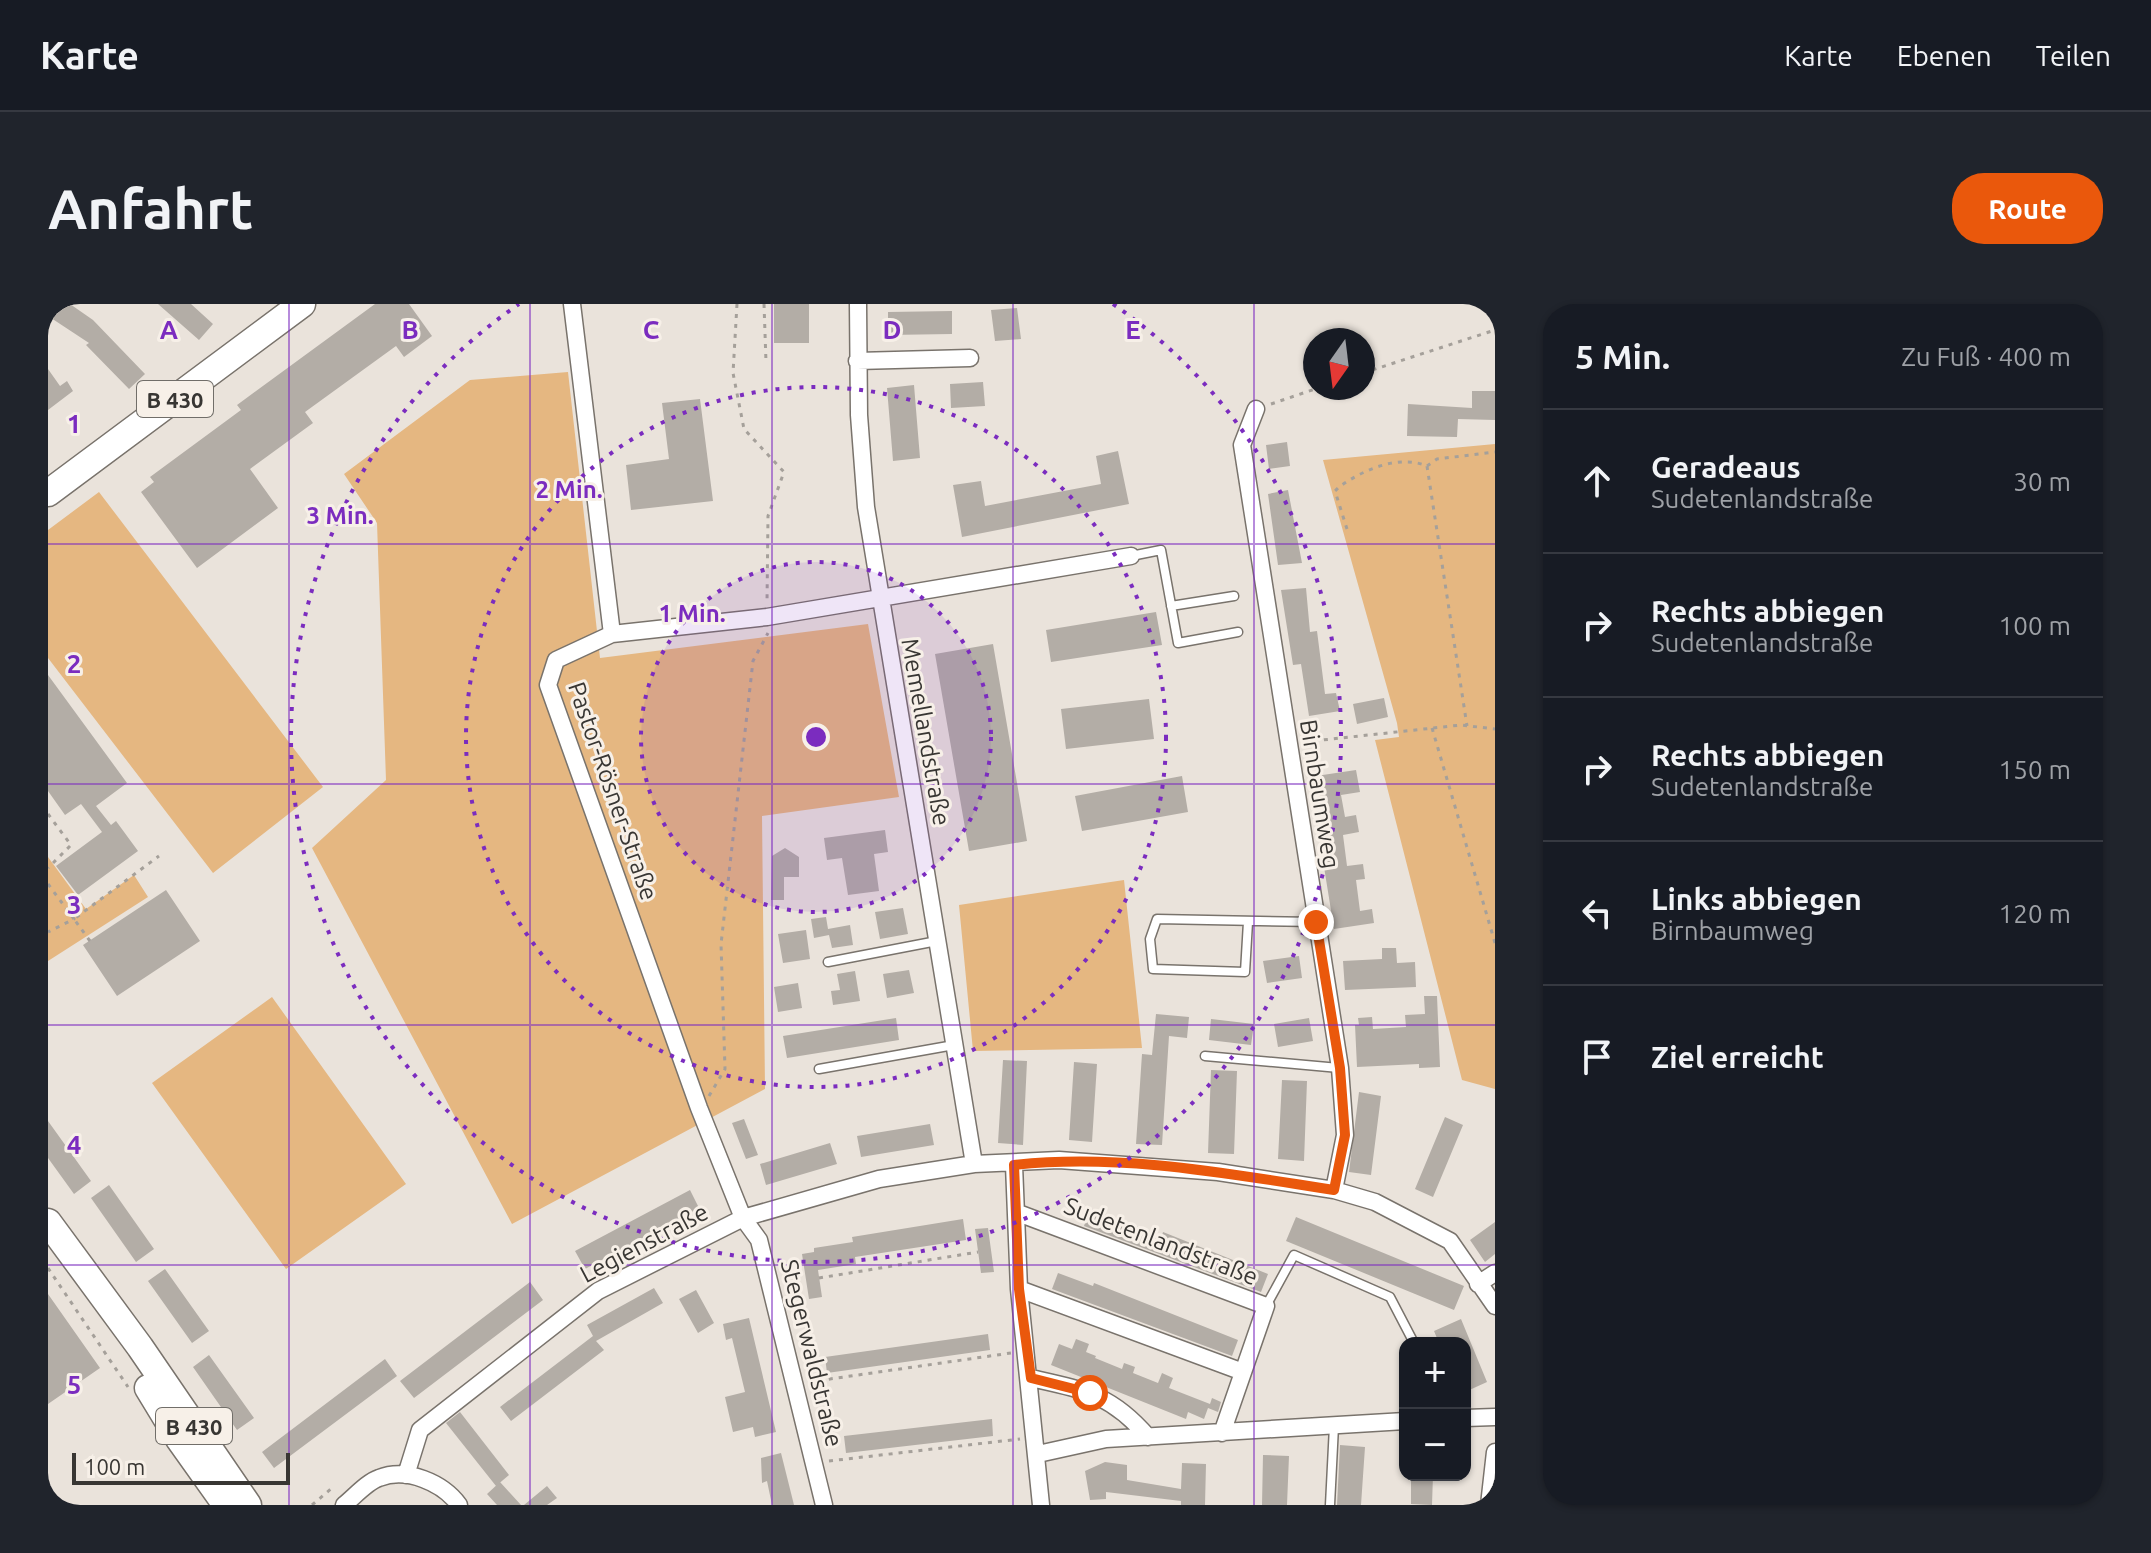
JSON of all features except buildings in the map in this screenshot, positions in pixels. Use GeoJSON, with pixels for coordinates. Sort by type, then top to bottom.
{"type":"FeatureCollection","features":[{"type":"Feature","properties":{"kind":"main road","name":"B 430"},"geometry":{"type":"LineString","coordinates":[[48,493],[302,304]]}},
{"type":"Feature","properties":{"kind":"main road","name":"B 430"},"geometry":{"type":"LineString","coordinates":[[48,1222],[140,1347],[248,1505]]}},
{"type":"Feature","properties":{"kind":"main road","name":"B 430"},"geometry":{"type":"LineString","coordinates":[[93,1286],[179,1439],[226,1505]]}},
{"type":"Feature","properties":{"kind":"street"},"geometry":{"type":"LineString","coordinates":[[572,304],[612,634]]}},
{"type":"Feature","properties":{"kind":"street","name":"Memellandstraße"},"geometry":{"type":"LineString","coordinates":[[858,304],[857,361],[866,507],[974,1164]]}},
{"type":"Feature","properties":{"kind":"street"},"geometry":{"type":"LineString","coordinates":[[857,361],[970,358]]}},
{"type":"Feature","properties":{"kind":"street","name":"Birnbaumweg"},"geometry":{"type":"LineString","coordinates":[[1256,409],[1242,445],[1340,1068],[1345,1135],[1334,1190]]}},
{"type":"Feature","properties":{"kind":"street","name":"Pastor-Rösner-Straße"},"geometry":{"type":"LineString","coordinates":[[743,1218],[699,1108],[548,685],[556,660],[612,634],[767,617],[1131,556]]}},
{"type":"Feature","properties":{"kind":"street","name":"Sudetenlandstraße"},"geometry":{"type":"LineString","coordinates":[[974,1164],[1014,1165],[1059,1160],[1186,1170],[1334,1190],[1375,1202],[1450,1241],[1495,1306]]}},
{"type":"Feature","properties":{"kind":"street","name":"Legienstraße"},"geometry":{"type":"LineString","coordinates":[[406,1475],[420,1430],[586,1300],[743,1218],[879,1179],[974,1164]]}},
{"type":"Feature","properties":{"kind":"street"},"geometry":{"type":"LineString","coordinates":[[1014,1165],[1019,1289],[1031,1378],[1041,1498]]}},
{"type":"Feature","properties":{"kind":"street","name":"Sudetenlandstraße"},"geometry":{"type":"LineString","coordinates":[[1018,1213],[1266,1306],[1222,1433]]}},
{"type":"Feature","properties":{"kind":"street","name":"Stegerwaldstraße"},"geometry":{"type":"LineString","coordinates":[[743,1218],[759,1240],[824,1505]]}},
{"type":"Feature","properties":{"kind":"street"},"geometry":{"type":"LineString","coordinates":[[1478,1284],[1495,1273]]}},
{"type":"Feature","properties":{"kind":"street"},"geometry":{"type":"LineString","coordinates":[[1019,1289],[1243,1372]]}},
{"type":"Feature","properties":{"kind":"street"},"geometry":{"type":"LineString","coordinates":[[1031,1378],[1090,1393],[1125,1411],[1148,1437]]}},
{"type":"Feature","properties":{"kind":"street"},"geometry":{"type":"LineString","coordinates":[[1471,1418],[1495,1417]]}},
{"type":"Feature","properties":{"kind":"street"},"geometry":{"type":"LineString","coordinates":[[1037,1445],[1399,1421]]}},
{"type":"Feature","properties":{"kind":"street"},"geometry":{"type":"LineString","coordinates":[[1489,1505],[1495,1455]]}},
{"type":"Feature","properties":{"kind":"street"},"geometry":{"type":"LineString","coordinates":[[344,1505],[379,1478],[406,1475],[426,1480],[451,1494],[459,1505]]}},
{"type":"Feature","properties":{"kind":"lane"},"geometry":{"type":"LineString","coordinates":[[1131,556],[1161,550],[1178,643],[1238,632]]}},
{"type":"Feature","properties":{"kind":"lane"},"geometry":{"type":"LineString","coordinates":[[1171,606],[1234,596]]}},
{"type":"Feature","properties":{"kind":"lane"},"geometry":{"type":"LineString","coordinates":[[1248,922],[1245,972],[1153,969],[1150,939],[1157,919],[1316,922]]}},
{"type":"Feature","properties":{"kind":"lane"},"geometry":{"type":"LineString","coordinates":[[828,962],[938,941]]}},
{"type":"Feature","properties":{"kind":"lane"},"geometry":{"type":"LineString","coordinates":[[819,1069],[954,1045]]}},
{"type":"Feature","properties":{"kind":"lane"},"geometry":{"type":"LineString","coordinates":[[1205,1056],[1340,1068]]}},
{"type":"Feature","properties":{"kind":"lane"},"geometry":{"type":"LineString","coordinates":[[1266,1306],[1294,1255],[1390,1297],[1411,1337]]}},
{"type":"Feature","properties":{"kind":"lane"},"geometry":{"type":"LineString","coordinates":[[1330,1505],[1334,1426]]}},
{"type":"Feature","properties":{"kind":"path"},"geometry":{"type":"LineString","coordinates":[[699,1108],[725,1069],[721,944],[753,661],[769,631],[768,516],[784,472],[744,429],[733,373],[737,304]]}},
{"type":"Feature","properties":{"kind":"path"},"geometry":{"type":"LineString","coordinates":[[764,304],[766,362]]}},
{"type":"Feature","properties":{"kind":"path"},"geometry":{"type":"LineString","coordinates":[[1375,369],[1495,330]]}},
{"type":"Feature","properties":{"kind":"path"},"geometry":{"type":"LineString","coordinates":[[1256,409],[1303,393]]}},
{"type":"Feature","properties":{"kind":"path"},"geometry":{"type":"LineString","coordinates":[[1347,529],[1335,491],[1373,469],[1399,462],[1427,466],[1437,459],[1495,452]]}},
{"type":"Feature","properties":{"kind":"path"},"geometry":{"type":"LineString","coordinates":[[1427,466],[1467,726]]}},
{"type":"Feature","properties":{"kind":"path"},"geometry":{"type":"LineString","coordinates":[[1287,744],[1432,728],[1467,726],[1495,729]]}},
{"type":"Feature","properties":{"kind":"path"},"geometry":{"type":"LineString","coordinates":[[1432,728],[1495,943]]}},
{"type":"Feature","properties":{"kind":"path"},"geometry":{"type":"LineString","coordinates":[[48,814],[71,845],[79,848]]}},
{"type":"Feature","properties":{"kind":"path"},"geometry":{"type":"LineString","coordinates":[[48,868],[71,845]]}},
{"type":"Feature","properties":{"kind":"path"},"geometry":{"type":"LineString","coordinates":[[48,932],[74,919],[159,856]]}},
{"type":"Feature","properties":{"kind":"path"},"geometry":{"type":"LineString","coordinates":[[48,884],[90,941]]}},
{"type":"Feature","properties":{"kind":"path"},"geometry":{"type":"LineString","coordinates":[[819,1278],[978,1252]]}},
{"type":"Feature","properties":{"kind":"path"},"geometry":{"type":"LineString","coordinates":[[795,1384],[1027,1351]]}},
{"type":"Feature","properties":{"kind":"path"},"geometry":{"type":"LineString","coordinates":[[814,1462],[1037,1445]]}},
{"type":"Feature","properties":{"kind":"path"},"geometry":{"type":"LineString","coordinates":[[312,1505],[332,1488]]}},
{"type":"Feature","properties":{"kind":"shaded area"},"geometry":{"type":"Polygon","coordinates":[[[568,372],[600,658],[868,624],[899,797],[762,816],[765,1089],[512,1224],[312,848],[386,780],[377,523],[344,474],[470,380],[568,372]]]}},
{"type":"Feature","properties":{"kind":"shaded area"},"geometry":{"type":"Polygon","coordinates":[[[1495,444],[1495,1089],[1462,1080],[1375,740],[1399,737],[1397,723],[1323,460],[1495,444]]]}},
{"type":"Feature","properties":{"kind":"shaded area"},"geometry":{"type":"Polygon","coordinates":[[[99,492],[323,787],[213,873],[48,658],[48,530],[99,492]]]}},
{"type":"Feature","properties":{"kind":"shaded area"},"geometry":{"type":"Polygon","coordinates":[[[48,857],[86,909],[134,875],[148,897],[48,961],[48,857]]]}},
{"type":"Feature","properties":{"kind":"shaded area"},"geometry":{"type":"Polygon","coordinates":[[[1124,880],[1142,1048],[973,1051],[959,905],[1124,880]]]}},
{"type":"Feature","properties":{"kind":"shaded area"},"geometry":{"type":"Polygon","coordinates":[[[272,997],[406,1184],[286,1269],[152,1083],[272,997]]]}},
{"type":"Feature","properties":{"kind":"route"},"geometry":{"type":"LineString","coordinates":[[1090,1393],[1031,1378],[1019,1289],[1014,1165],[1059,1160],[1218,1172],[1334,1190],[1345,1135],[1340,1068],[1316,922]]}}]}
